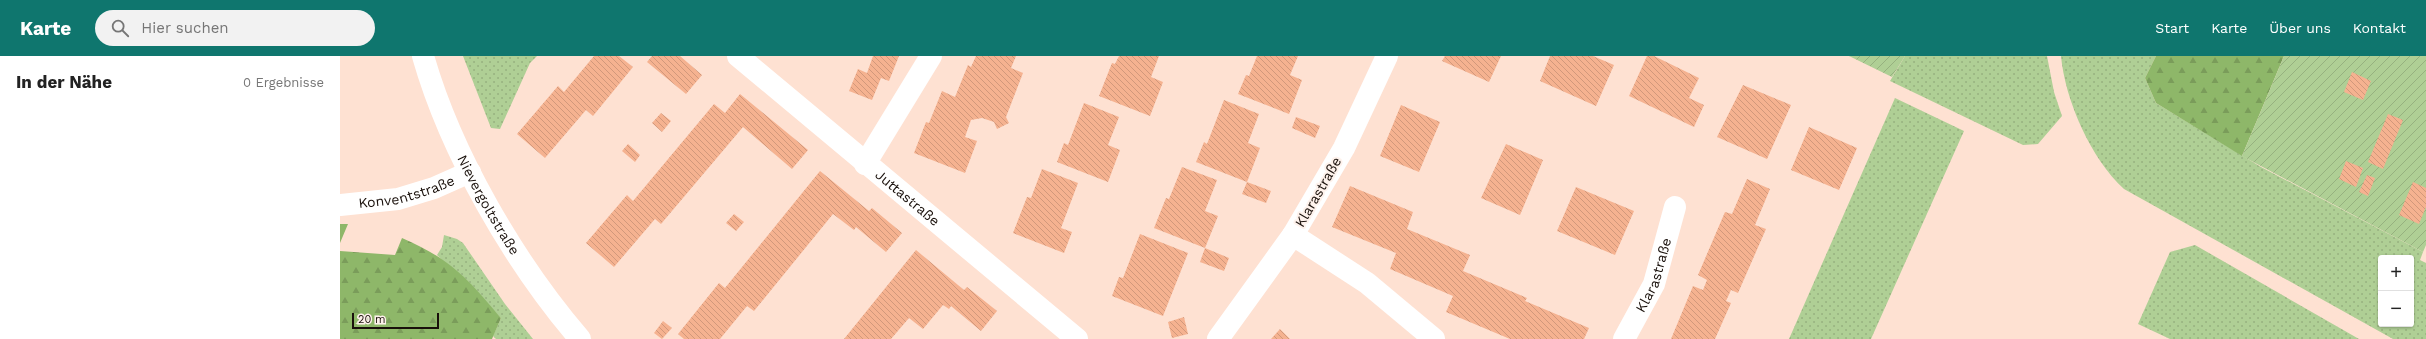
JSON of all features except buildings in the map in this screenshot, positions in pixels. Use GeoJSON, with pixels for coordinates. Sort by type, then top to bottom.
{"type":"FeatureCollection","features":[{"type":"Feature","properties":{"kind":"street","name":"Nievergoltstraße"},"geometry":{"type":"LineString","coordinates":[[422,56],[428,76],[470,172],[519,258],[550,302],[580,339]]}},
{"type":"Feature","properties":{"kind":"street","name":"Juttastraße"},"geometry":{"type":"LineString","coordinates":[[738,56],[865,164],[1077,339]]}},
{"type":"Feature","properties":{"kind":"street"},"geometry":{"type":"LineString","coordinates":[[865,164],[930,56]]}},
{"type":"Feature","properties":{"kind":"street","name":"Klarastraße"},"geometry":{"type":"LineString","coordinates":[[1387,56],[1344,148],[1293,235],[1367,283],[1434,339]]}},
{"type":"Feature","properties":{"kind":"street","name":"Konventstraße"},"geometry":{"type":"LineString","coordinates":[[340,205],[398,199],[434,188],[470,172]]}},
{"type":"Feature","properties":{"kind":"street","name":"Klarastraße"},"geometry":{"type":"LineString","coordinates":[[1624,339],[1654,284],[1675,207]]}},
{"type":"Feature","properties":{"kind":"street"},"geometry":{"type":"LineString","coordinates":[[1218,339],[1293,235]]}},
{"type":"Feature","properties":{"kind":"green space"},"geometry":{"type":"Polygon","coordinates":[[[463,56],[537,56],[530,63],[500,129],[491,128],[463,56]]]}},
{"type":"Feature","properties":{"kind":"green space"},"geometry":{"type":"Polygon","coordinates":[[[1849,56],[1905,56],[1892,77],[1849,56]]]}},
{"type":"Feature","properties":{"kind":"green space"},"geometry":{"type":"Polygon","coordinates":[[[1905,56],[2047,56],[2054,92],[2062,116],[2038,144],[2023,145],[1890,81],[1905,56]]]}},
{"type":"Feature","properties":{"kind":"green space"},"geometry":{"type":"Polygon","coordinates":[[[2061,56],[2156,56],[2145,78],[2156,103],[2261,167],[2423,252],[2420,260],[2426,263],[2426,339],[2393,339],[2124,189],[2101,162],[2091,145],[2074,110],[2068,91],[2061,56]]]}},
{"type":"Feature","properties":{"kind":"green space"},"geometry":{"type":"Polygon","coordinates":[[[2156,56],[2284,56],[2242,156],[2156,103],[2145,78],[2156,56]]]}},
{"type":"Feature","properties":{"kind":"green space"},"geometry":{"type":"Polygon","coordinates":[[[2284,56],[2426,56],[2426,245],[2423,252],[2242,156],[2284,56]]]}},
{"type":"Feature","properties":{"kind":"green space"},"geometry":{"type":"Polygon","coordinates":[[[1895,98],[1964,131],[1871,339],[1789,339],[1895,98]]]}},
{"type":"Feature","properties":{"kind":"green space"},"geometry":{"type":"Polygon","coordinates":[[[340,224],[348,224],[340,243],[340,224]]]}},
{"type":"Feature","properties":{"kind":"green space"},"geometry":{"type":"Polygon","coordinates":[[[444,235],[457,239],[463,243],[505,304],[533,339],[496,339],[493,336],[501,318],[437,255],[442,247],[444,235]]]}},
{"type":"Feature","properties":{"kind":"green space"},"geometry":{"type":"Polygon","coordinates":[[[402,238],[434,254],[446,262],[458,271],[478,292],[501,318],[492,339],[340,339],[340,251],[395,255],[402,238]]]}},
{"type":"Feature","properties":{"kind":"green space"},"geometry":{"type":"Polygon","coordinates":[[[2195,245],[2359,339],[2170,339],[2138,324],[2170,252],[2195,245]]]}}]}
